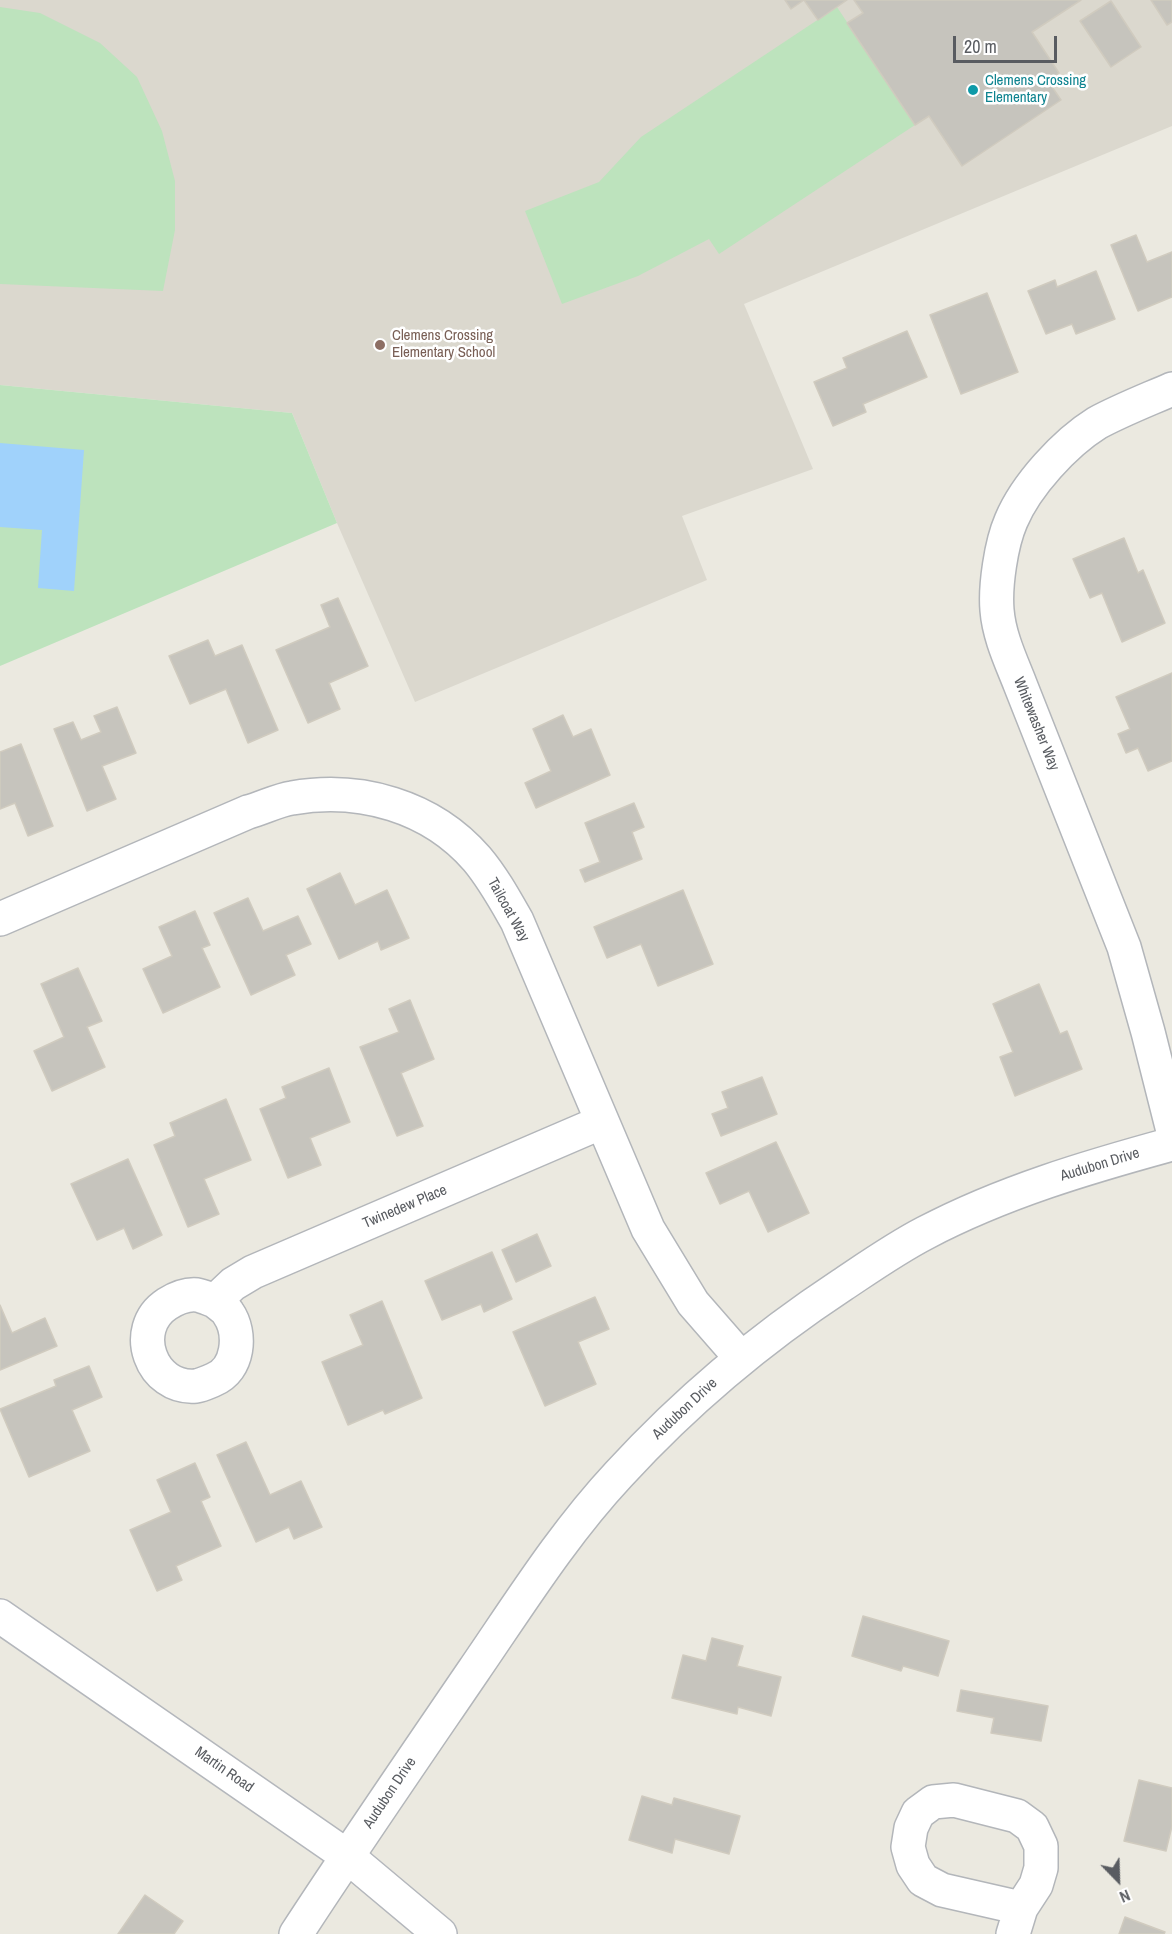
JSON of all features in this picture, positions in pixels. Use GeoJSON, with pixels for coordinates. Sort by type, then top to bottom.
{"type":"FeatureCollection","features":[{"type":"Feature","properties":{"kind":"street","name":"Whitewasher Way"},"geometry":{"type":"LineString","coordinates":[[1172,389],[1097,424],[1067,445],[1048,466],[1025,496],[1011,521],[1002,554],[997,611],[1004,642],[1124,947],[1172,1127]]}},
{"type":"Feature","properties":{"kind":"street","name":"Tailcoat Way"},"geometry":{"type":"LineString","coordinates":[[0,920],[248,812],[291,798],[328,795],[366,796],[400,805],[427,818],[475,858],[495,883],[517,921],[648,1229],[693,1303],[741,1358]]}},
{"type":"Feature","properties":{"kind":"street","name":"Twinedew Place"},"geometry":{"type":"LineString","coordinates":[[215,1301],[232,1284],[253,1272],[602,1122]]}},
{"type":"Feature","properties":{"kind":"street","name":"Audubon Drive"},"geometry":{"type":"LineString","coordinates":[[296,1934],[560,1544],[617,1475],[669,1422],[741,1358],[808,1308],[925,1233],[987,1205],[1079,1170],[1172,1144]]}},
{"type":"Feature","properties":{"kind":"street","name":"Martin Road"},"geometry":{"type":"LineString","coordinates":[[0,1616],[347,1856],[440,1934]]}},
{"type":"Feature","properties":{"kind":"shaded area","name":"Clemens Crossing Elementary School"},"geometry":{"type":"Polygon","coordinates":[[[0,0],[1172,0],[1172,126],[744,304],[813,469],[682,516],[707,580],[415,702],[292,413],[0,385],[0,0]]]}},
{"type":"Feature","properties":{"kind":"green space"},"geometry":{"type":"Polygon","coordinates":[[[0,7],[40,13],[100,43],[137,77],[162,131],[175,181],[175,230],[163,291],[0,284],[0,7]]]}},
{"type":"Feature","properties":{"kind":"green space"},"geometry":{"type":"Polygon","coordinates":[[[837,7],[915,125],[719,254],[709,239],[638,276],[562,304],[525,211],[599,182],[641,137],[837,7]]]}},
{"type":"Feature","properties":{"kind":"green space"},"geometry":{"type":"Polygon","coordinates":[[[0,385],[292,413],[337,523],[0,666],[0,385]]]}},
{"type":"Feature","properties":{"kind":"water"},"geometry":{"type":"Polygon","coordinates":[[[0,443],[84,450],[74,591],[38,588],[42,530],[0,527],[0,443]]]}},
{"type":"Feature","properties":{"kind":"building"},"geometry":{"type":"Polygon","coordinates":[[[785,0],[804,0],[791,9],[785,0]]]}},
{"type":"Feature","properties":{"kind":"building"},"geometry":{"type":"Polygon","coordinates":[[[804,0],[847,0],[818,20],[804,0]]]}},
{"type":"Feature","properties":{"kind":"building","name":"Clemens Crossing Elementary"},"geometry":{"type":"Polygon","coordinates":[[[854,0],[1081,0],[1032,32],[1059,73],[1048,81],[1061,100],[962,166],[929,116],[915,125],[847,23],[863,13],[854,0]]]}},
{"type":"Feature","properties":{"kind":"building"},"geometry":{"type":"Polygon","coordinates":[[[1151,0],[1172,0],[1172,22],[1167,25],[1151,0]]]}},
{"type":"Feature","properties":{"kind":"building"},"geometry":{"type":"Polygon","coordinates":[[[1111,1],[1141,47],[1111,67],[1080,21],[1111,1]]]}},
{"type":"Feature","properties":{"kind":"building"},"geometry":{"type":"Polygon","coordinates":[[[1136,235],[1147,262],[1172,252],[1172,297],[1138,311],[1111,245],[1136,235]]]}},
{"type":"Feature","properties":{"kind":"building"},"geometry":{"type":"Polygon","coordinates":[[[1096,271],[1115,319],[1076,334],[1072,324],[1046,334],[1028,291],[1055,280],[1057,287],[1096,271]]]}},
{"type":"Feature","properties":{"kind":"building"},"geometry":{"type":"Polygon","coordinates":[[[987,293],[1018,372],[961,394],[930,315],[987,293]]]}},
{"type":"Feature","properties":{"kind":"building"},"geometry":{"type":"Polygon","coordinates":[[[907,331],[927,377],[863,404],[866,412],[833,426],[814,382],[847,368],[843,358],[907,331]]]}},
{"type":"Feature","properties":{"kind":"building"},"geometry":{"type":"Polygon","coordinates":[[[1124,538],[1138,573],[1143,570],[1165,623],[1122,642],[1102,593],[1090,598],[1073,559],[1124,538]]]}},
{"type":"Feature","properties":{"kind":"building"},"geometry":{"type":"Polygon","coordinates":[[[338,598],[368,666],[329,683],[340,709],[308,723],[276,650],[330,627],[321,605],[338,598]]]}},
{"type":"Feature","properties":{"kind":"building"},"geometry":{"type":"Polygon","coordinates":[[[208,640],[215,656],[242,645],[278,730],[248,743],[226,689],[190,704],[169,656],[208,640]]]}},
{"type":"Feature","properties":{"kind":"building"},"geometry":{"type":"Polygon","coordinates":[[[1172,673],[1172,761],[1148,771],[1138,748],[1126,753],[1118,734],[1130,729],[1116,697],[1172,673]]]}},
{"type":"Feature","properties":{"kind":"building"},"geometry":{"type":"Polygon","coordinates":[[[117,707],[136,753],[102,766],[116,799],[87,811],[54,729],[73,722],[81,740],[101,732],[94,716],[117,707]]]}},
{"type":"Feature","properties":{"kind":"building"},"geometry":{"type":"Polygon","coordinates":[[[563,715],[573,737],[591,729],[610,775],[536,808],[525,783],[551,771],[533,729],[563,715]]]}},
{"type":"Feature","properties":{"kind":"building"},"geometry":{"type":"Polygon","coordinates":[[[21,744],[53,826],[28,836],[15,803],[0,809],[0,752],[21,744]]]}},
{"type":"Feature","properties":{"kind":"building"},"geometry":{"type":"Polygon","coordinates":[[[634,803],[644,827],[632,832],[642,859],[585,882],[580,870],[600,862],[585,823],[634,803]]]}},
{"type":"Feature","properties":{"kind":"building"},"geometry":{"type":"Polygon","coordinates":[[[340,873],[355,905],[387,890],[409,938],[381,950],[378,941],[339,959],[307,889],[340,873]]]}},
{"type":"Feature","properties":{"kind":"building"},"geometry":{"type":"Polygon","coordinates":[[[683,890],[713,964],[658,986],[641,944],[607,958],[594,927],[683,890]]]}},
{"type":"Feature","properties":{"kind":"building"},"geometry":{"type":"Polygon","coordinates":[[[248,898],[263,931],[298,916],[311,944],[286,955],[295,975],[251,995],[214,913],[248,898]]]}},
{"type":"Feature","properties":{"kind":"building"},"geometry":{"type":"Polygon","coordinates":[[[195,911],[210,945],[202,948],[220,987],[163,1013],[143,969],[172,956],[159,927],[195,911]]]}},
{"type":"Feature","properties":{"kind":"building"},"geometry":{"type":"Polygon","coordinates":[[[78,968],[102,1021],[87,1027],[105,1067],[52,1091],[34,1051],[64,1037],[41,984],[78,968]]]}},
{"type":"Feature","properties":{"kind":"building"},"geometry":{"type":"Polygon","coordinates":[[[1039,984],[1060,1034],[1067,1031],[1082,1069],[1015,1096],[1000,1057],[1013,1052],[993,1004],[1039,984]]]}},
{"type":"Feature","properties":{"kind":"building"},"geometry":{"type":"Polygon","coordinates":[[[410,1000],[434,1059],[401,1073],[423,1126],[397,1136],[360,1047],[399,1032],[389,1009],[410,1000]]]}},
{"type":"Feature","properties":{"kind":"building"},"geometry":{"type":"Polygon","coordinates":[[[329,1068],[350,1122],[310,1138],[321,1165],[288,1178],[260,1109],[286,1098],[282,1087],[329,1068]]]}},
{"type":"Feature","properties":{"kind":"building"},"geometry":{"type":"Polygon","coordinates":[[[762,1077],[777,1114],[721,1136],[712,1114],[728,1108],[722,1092],[762,1077]]]}},
{"type":"Feature","properties":{"kind":"building"},"geometry":{"type":"Polygon","coordinates":[[[226,1099],[251,1160],[204,1179],[219,1214],[188,1227],[154,1145],[175,1136],[170,1123],[226,1099]]]}},
{"type":"Feature","properties":{"kind":"building"},"geometry":{"type":"Polygon","coordinates":[[[776,1142],[809,1213],[768,1232],[749,1191],[720,1204],[706,1173],[776,1142]]]}},
{"type":"Feature","properties":{"kind":"building"},"geometry":{"type":"Polygon","coordinates":[[[128,1159],[162,1235],[133,1249],[124,1228],[97,1240],[71,1184],[128,1159]]]}},
{"type":"Feature","properties":{"kind":"building"},"geometry":{"type":"Polygon","coordinates":[[[537,1234],[551,1266],[516,1282],[502,1250],[537,1234]]]}},
{"type":"Feature","properties":{"kind":"building"},"geometry":{"type":"Polygon","coordinates":[[[492,1252],[512,1299],[484,1312],[481,1304],[442,1320],[425,1281],[492,1252]]]}},
{"type":"Feature","properties":{"kind":"building"},"geometry":{"type":"Polygon","coordinates":[[[595,1297],[609,1329],[578,1342],[596,1384],[545,1406],[513,1332],[595,1297]]]}},
{"type":"Feature","properties":{"kind":"building"},"geometry":{"type":"Polygon","coordinates":[[[382,1301],[422,1398],[385,1414],[383,1410],[348,1425],[322,1362],[363,1345],[350,1315],[382,1301]]]}},
{"type":"Feature","properties":{"kind":"building"},"geometry":{"type":"Polygon","coordinates":[[[0,1305],[12,1333],[45,1318],[57,1346],[0,1370],[0,1305]]]}},
{"type":"Feature","properties":{"kind":"building"},"geometry":{"type":"Polygon","coordinates":[[[89,1366],[102,1397],[72,1410],[90,1451],[29,1477],[0,1409],[56,1386],[54,1380],[89,1366]]]}},
{"type":"Feature","properties":{"kind":"building"},"geometry":{"type":"Polygon","coordinates":[[[246,1442],[270,1495],[301,1481],[322,1527],[294,1539],[289,1527],[256,1542],[217,1455],[246,1442]]]}},
{"type":"Feature","properties":{"kind":"building"},"geometry":{"type":"Polygon","coordinates":[[[195,1463],[210,1497],[201,1501],[221,1546],[176,1566],[182,1580],[157,1591],[130,1530],[171,1512],[157,1480],[195,1463]]]}},
{"type":"Feature","properties":{"kind":"building"},"geometry":{"type":"Polygon","coordinates":[[[863,1616],[949,1641],[938,1676],[903,1666],[901,1671],[852,1656],[863,1616]]]}},
{"type":"Feature","properties":{"kind":"building"},"geometry":{"type":"Polygon","coordinates":[[[712,1638],[743,1646],[737,1666],[781,1677],[771,1716],[738,1707],[737,1714],[672,1698],[683,1655],[706,1661],[712,1638]]]}},
{"type":"Feature","properties":{"kind":"building"},"geometry":{"type":"Polygon","coordinates":[[[961,1690],[1048,1706],[1041,1741],[991,1733],[994,1718],[957,1711],[961,1690]]]}},
{"type":"Feature","properties":{"kind":"building"},"geometry":{"type":"Polygon","coordinates":[[[1139,1780],[1172,1788],[1172,1826],[1166,1851],[1124,1841],[1139,1780]]]}},
{"type":"Feature","properties":{"kind":"building"},"geometry":{"type":"Polygon","coordinates":[[[642,1796],[672,1805],[674,1798],[740,1816],[729,1854],[675,1839],[672,1853],[629,1840],[642,1796]]]}},
{"type":"Feature","properties":{"kind":"building"},"geometry":{"type":"Polygon","coordinates":[[[145,1895],[183,1921],[174,1934],[118,1934],[145,1895]]]}},
{"type":"Feature","properties":{"kind":"building"},"geometry":{"type":"Polygon","coordinates":[[[1125,1917],[1165,1932],[1164,1934],[1119,1934],[1125,1917]]]}},
{"type":"Feature","properties":{"kind":"place","name":"Clemens Crossing Elementary"},"geometry":{"type":"Point","coordinates":[973,90]}},
{"type":"Feature","properties":{"kind":"place","name":"Clemens Crossing Elementary School"},"geometry":{"type":"Point","coordinates":[380,345]}}]}
